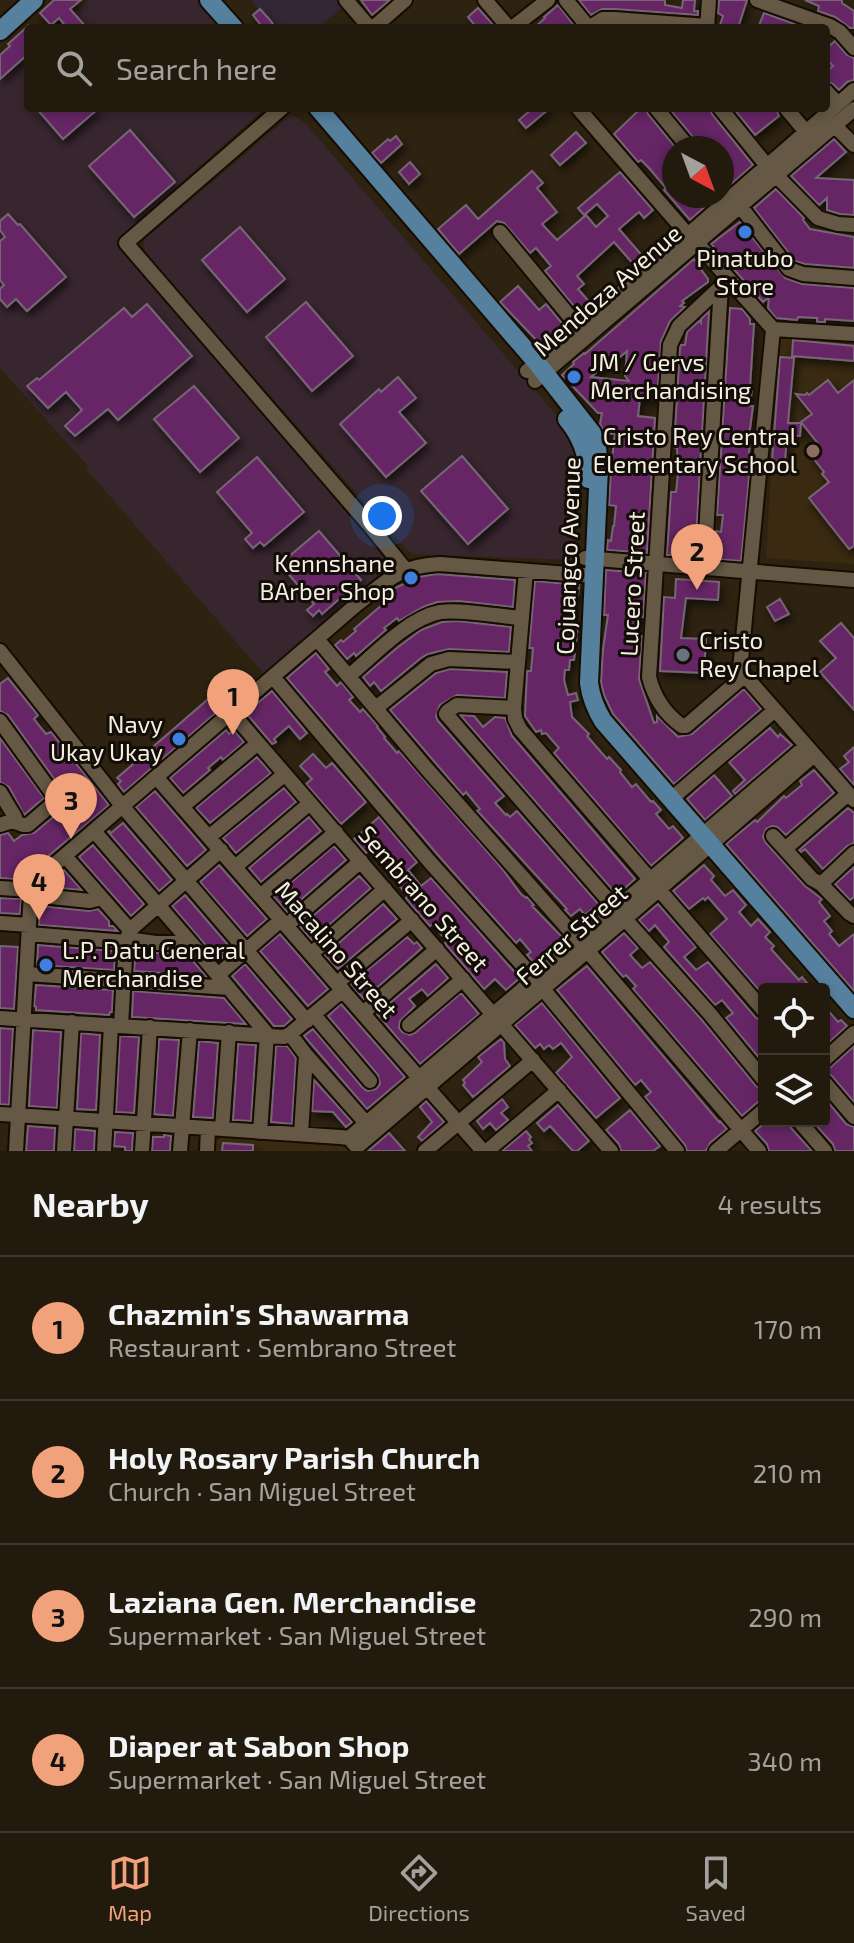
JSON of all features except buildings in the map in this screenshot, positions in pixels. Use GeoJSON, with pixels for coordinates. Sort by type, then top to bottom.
{"type":"FeatureCollection","features":[{"type":"Feature","properties":{"kind":"main road"},"geometry":{"type":"LineString","coordinates":[[0,31],[34,0]]}},
{"type":"Feature","properties":{"kind":"main road"},"geometry":{"type":"LineString","coordinates":[[209,0],[230,24]]}},
{"type":"Feature","properties":{"kind":"main road"},"geometry":{"type":"LineString","coordinates":[[225,0],[246,24]]}},
{"type":"Feature","properties":{"kind":"main road","name":"Cojuangco Avenue"},"geometry":{"type":"LineString","coordinates":[[308,112],[536,372]]}},
{"type":"Feature","properties":{"kind":"main road","name":"Cojuangco Avenue"},"geometry":{"type":"LineString","coordinates":[[321,112],[536,372],[579,433],[589,466],[589,683],[595,708],[671,799],[702,844],[818,983]]}},
{"type":"Feature","properties":{"kind":"main road","name":"Cojuangco Avenue"},"geometry":{"type":"LineString","coordinates":[[590,567],[578,688],[585,712],[854,1009]]}},
{"type":"Feature","properties":{"kind":"main road","name":"Cojuangco Avenue"},"geometry":{"type":"LineString","coordinates":[[830,997],[854,1024]]}},
{"type":"Feature","properties":{"kind":"street"},"geometry":{"type":"LineString","coordinates":[[346,0],[368,24]]}},
{"type":"Feature","properties":{"kind":"street"},"geometry":{"type":"LineString","coordinates":[[377,24],[405,0]]}},
{"type":"Feature","properties":{"kind":"street"},"geometry":{"type":"LineString","coordinates":[[485,0],[507,24]]}},
{"type":"Feature","properties":{"kind":"street"},"geometry":{"type":"LineString","coordinates":[[516,24],[548,0]]}},
{"type":"Feature","properties":{"kind":"street"},"geometry":{"type":"LineString","coordinates":[[566,0],[586,24]]}},
{"type":"Feature","properties":{"kind":"street"},"geometry":{"type":"LineString","coordinates":[[707,24],[709,0]]}},
{"type":"Feature","properties":{"kind":"street"},"geometry":{"type":"LineString","coordinates":[[757,0],[824,24]]}},
{"type":"Feature","properties":{"kind":"street"},"geometry":{"type":"LineString","coordinates":[[595,24],[603,19],[614,19],[672,24]]}},
{"type":"Feature","properties":{"kind":"street"},"geometry":{"type":"LineString","coordinates":[[830,26],[854,48]]}},
{"type":"Feature","properties":{"kind":"street","name":"Mendoza Avenue"},"geometry":{"type":"LineString","coordinates":[[830,111],[854,90]]}},
{"type":"Feature","properties":{"kind":"street"},"geometry":{"type":"LineString","coordinates":[[830,95],[838,104]]}},
{"type":"Feature","properties":{"kind":"street","name":"Mendoza Avenue"},"geometry":{"type":"LineString","coordinates":[[734,196],[854,109]]}},
{"type":"Feature","properties":{"kind":"street"},"geometry":{"type":"LineString","coordinates":[[277,112],[126,243],[405,569]]}},
{"type":"Feature","properties":{"kind":"street"},"geometry":{"type":"LineString","coordinates":[[581,112],[692,239],[725,283],[773,329],[854,334]]}},
{"type":"Feature","properties":{"kind":"street"},"geometry":{"type":"LineString","coordinates":[[659,112],[679,136]]}},
{"type":"Feature","properties":{"kind":"street"},"geometry":{"type":"LineString","coordinates":[[723,112],[772,171],[818,218],[854,225]]}},
{"type":"Feature","properties":{"kind":"street"},"geometry":{"type":"LineString","coordinates":[[789,112],[806,132]]}},
{"type":"Feature","properties":{"kind":"street","name":"Mendoza Avenue"},"geometry":{"type":"LineString","coordinates":[[772,171],[806,132],[829,112]]}},
{"type":"Feature","properties":{"kind":"street"},"geometry":{"type":"LineString","coordinates":[[834,125],[854,145]]}},
{"type":"Feature","properties":{"kind":"street"},"geometry":{"type":"LineString","coordinates":[[734,202],[789,269],[803,274],[854,278]]}},
{"type":"Feature","properties":{"kind":"street","name":"Mendoza Avenue"},"geometry":{"type":"LineString","coordinates":[[536,372],[692,239],[721,208]]}},
{"type":"Feature","properties":{"kind":"street"},"geometry":{"type":"LineString","coordinates":[[500,232],[580,329]]}},
{"type":"Feature","properties":{"kind":"street","name":"Mendoza Avenue"},"geometry":{"type":"LineString","coordinates":[[536,372],[580,329],[692,239]]}},
{"type":"Feature","properties":{"kind":"street"},"geometry":{"type":"LineString","coordinates":[[704,568],[725,283]]}},
{"type":"Feature","properties":{"kind":"street","name":"Lucero Street"},"geometry":{"type":"LineString","coordinates":[[725,283],[679,326],[670,345],[649,677],[662,707],[677,723],[686,726],[744,676]]}},
{"type":"Feature","properties":{"kind":"street"},"geometry":{"type":"LineString","coordinates":[[773,329],[740,670],[851,797],[785,849]]}},
{"type":"Feature","properties":{"kind":"street"},"geometry":{"type":"LineString","coordinates":[[16,1151],[32,893],[40,877],[317,639],[405,569],[440,564],[526,571],[655,564],[854,580]]}},
{"type":"Feature","properties":{"kind":"street"},"geometry":{"type":"LineString","coordinates":[[526,571],[515,719],[530,743],[758,1004]]}},
{"type":"Feature","properties":{"kind":"street"},"geometry":{"type":"LineString","coordinates":[[349,676],[402,631],[440,612],[521,618]]}},
{"type":"Feature","properties":{"kind":"street"},"geometry":{"type":"LineString","coordinates":[[317,639],[759,1151]]}},
{"type":"Feature","properties":{"kind":"street"},"geometry":{"type":"LineString","coordinates":[[0,651],[123,807],[246,950],[370,1081]]}},
{"type":"Feature","properties":{"kind":"street"},"geometry":{"type":"LineString","coordinates":[[376,708],[431,664],[449,659],[517,662]]}},
{"type":"Feature","properties":{"kind":"street"},"geometry":{"type":"LineString","coordinates":[[273,677],[429,861],[539,984],[677,1151]]}},
{"type":"Feature","properties":{"kind":"street"},"geometry":{"type":"LineString","coordinates":[[514,708],[457,705],[446,714],[758,1073]]}},
{"type":"Feature","properties":{"kind":"street"},"geometry":{"type":"LineString","coordinates":[[671,799],[775,710]]}},
{"type":"Feature","properties":{"kind":"street","name":"Sembrano Street"},"geometry":{"type":"LineString","coordinates":[[232,713],[611,1151]]}},
{"type":"Feature","properties":{"kind":"street"},"geometry":{"type":"LineString","coordinates":[[0,721],[57,800],[28,825],[6,823]]}},
{"type":"Feature","properties":{"kind":"street"},"geometry":{"type":"LineString","coordinates":[[182,807],[258,743]]}},
{"type":"Feature","properties":{"kind":"street","name":"Ferrer Street"},"geometry":{"type":"LineString","coordinates":[[355,1145],[810,750]]}},
{"type":"Feature","properties":{"kind":"street"},"geometry":{"type":"LineString","coordinates":[[209,837],[285,774]]}},
{"type":"Feature","properties":{"kind":"street","name":"Macalino Street"},"geometry":{"type":"LineString","coordinates":[[157,778],[485,1151]]}},
{"type":"Feature","properties":{"kind":"street"},"geometry":{"type":"LineString","coordinates":[[0,792],[15,817],[6,823]]}},
{"type":"Feature","properties":{"kind":"street"},"geometry":{"type":"LineString","coordinates":[[235,867],[310,803]]}},
{"type":"Feature","properties":{"kind":"street"},"geometry":{"type":"LineString","coordinates":[[94,831],[267,1034],[260,1132]]}},
{"type":"Feature","properties":{"kind":"street"},"geometry":{"type":"LineString","coordinates":[[260,896],[336,832]]}},
{"type":"Feature","properties":{"kind":"street"},"geometry":{"type":"LineString","coordinates":[[773,836],[812,879],[854,916]]}},
{"type":"Feature","properties":{"kind":"street"},"geometry":{"type":"LineString","coordinates":[[104,1151],[128,937],[158,904],[221,850]]}},
{"type":"Feature","properties":{"kind":"street"},"geometry":{"type":"LineString","coordinates":[[821,884],[854,853]]}},
{"type":"Feature","properties":{"kind":"street"},"geometry":{"type":"LineString","coordinates":[[65,856],[101,898],[128,937]]}},
{"type":"Feature","properties":{"kind":"street"},"geometry":{"type":"LineString","coordinates":[[218,975],[361,861]]}},
{"type":"Feature","properties":{"kind":"street"},"geometry":{"type":"LineString","coordinates":[[0,888],[90,901],[101,898]]}},
{"type":"Feature","properties":{"kind":"street"},"geometry":{"type":"LineString","coordinates":[[311,954],[385,889]]}},
{"type":"Feature","properties":{"kind":"street"},"geometry":{"type":"LineString","coordinates":[[0,1018],[284,1037],[310,1018],[412,920]]}},
{"type":"Feature","properties":{"kind":"street"},"geometry":{"type":"LineString","coordinates":[[0,923],[29,930],[128,937],[156,943],[191,943]]}},
{"type":"Feature","properties":{"kind":"street"},"geometry":{"type":"LineString","coordinates":[[363,1013],[437,949]]}},
{"type":"Feature","properties":{"kind":"street"},"geometry":{"type":"LineString","coordinates":[[27,974],[229,988]]}},
{"type":"Feature","properties":{"kind":"street"},"geometry":{"type":"LineString","coordinates":[[409,1025],[463,979]]}},
{"type":"Feature","properties":{"kind":"street"},"geometry":{"type":"LineString","coordinates":[[64,1151],[72,1022]]}},
{"type":"Feature","properties":{"kind":"street"},"geometry":{"type":"LineString","coordinates":[[142,1151],[150,1027]]}},
{"type":"Feature","properties":{"kind":"street"},"geometry":{"type":"LineString","coordinates":[[180,1151],[190,1030]]}},
{"type":"Feature","properties":{"kind":"street"},"geometry":{"type":"LineString","coordinates":[[207,1151],[215,1128],[229,1032]]}},
{"type":"Feature","properties":{"kind":"street"},"geometry":{"type":"LineString","coordinates":[[830,1055],[854,1033]]}},
{"type":"Feature","properties":{"kind":"street"},"geometry":{"type":"LineString","coordinates":[[290,1034],[366,1123]]}},
{"type":"Feature","properties":{"kind":"street"},"geometry":{"type":"LineString","coordinates":[[301,1134],[306,1055]]}},
{"type":"Feature","properties":{"kind":"street"},"geometry":{"type":"LineString","coordinates":[[425,1151],[533,1060]]}},
{"type":"Feature","properties":{"kind":"street","name":"Ferrer Street"},"geometry":{"type":"LineString","coordinates":[[355,1145],[366,1123],[423,1083]]}},
{"type":"Feature","properties":{"kind":"street"},"geometry":{"type":"LineString","coordinates":[[830,1089],[854,1117]]}},
{"type":"Feature","properties":{"kind":"street"},"geometry":{"type":"LineString","coordinates":[[485,1151],[559,1090]]}},
{"type":"Feature","properties":{"kind":"street"},"geometry":{"type":"LineString","coordinates":[[0,1114],[301,1134],[355,1145]]}},
{"type":"Feature","properties":{"kind":"street"},"geometry":{"type":"LineString","coordinates":[[716,1151],[758,1115]]}},
{"type":"Feature","properties":{"kind":"street"},"geometry":{"type":"LineString","coordinates":[[804,1127],[825,1151]]}},
{"type":"Feature","properties":{"kind":"shaded area"},"geometry":{"type":"Polygon","coordinates":[[[88,0],[197,0],[218,24],[61,24],[88,0]]]}},
{"type":"Feature","properties":{"kind":"shaded area"},"geometry":{"type":"Polygon","coordinates":[[[251,0],[350,0],[323,24],[272,24],[251,0]]]}},
{"type":"Feature","properties":{"kind":"shaded area"},"geometry":{"type":"Polygon","coordinates":[[[24,56],[24,112],[261,112],[117,240],[267,415],[388,566],[265,675],[88,471],[87,465],[0,368],[0,77],[24,56]]]}},
{"type":"Feature","properties":{"kind":"shaded area"},"geometry":{"type":"Polygon","coordinates":[[[295,116],[305,123],[569,430],[582,466],[572,560],[413,554],[149,259],[144,240],[289,117],[295,116]]]}},
{"type":"Feature","properties":{"kind":"shaded area","name":"Cristo Rey Central Elementary School"},"geometry":{"type":"Polygon","coordinates":[[[779,338],[854,344],[854,564],[766,558],[779,338]]]}},
{"type":"Feature","properties":{"kind":"shaded area"},"geometry":{"type":"Polygon","coordinates":[[[222,1137],[344,1146],[351,1151],[214,1151],[214,1144],[222,1137]]]}},
{"type":"Feature","properties":{"kind":"place","name":"Pinatubo Store"},"geometry":{"type":"Point","coordinates":[745,232]}},
{"type":"Feature","properties":{"kind":"place","name":"JM / Gervs Merchandising"},"geometry":{"type":"Point","coordinates":[574,377]}},
{"type":"Feature","properties":{"kind":"place","name":"Cristo Rey Central Elementary School"},"geometry":{"type":"Point","coordinates":[813,451]}},
{"type":"Feature","properties":{"kind":"place","name":"Kennshane BArber Shop"},"geometry":{"type":"Point","coordinates":[411,578]}},
{"type":"Feature","properties":{"kind":"place","name":"Holy Rosary Parish Church"},"geometry":{"type":"Point","coordinates":[697,590]}},
{"type":"Feature","properties":{"kind":"place","name":"Cristo Rey Chapel"},"geometry":{"type":"Point","coordinates":[683,655]}},
{"type":"Feature","properties":{"kind":"place","name":"Chazmin's Shawarma"},"geometry":{"type":"Point","coordinates":[233,735]}},
{"type":"Feature","properties":{"kind":"place","name":"Navy Ukay Ukay"},"geometry":{"type":"Point","coordinates":[179,739]}},
{"type":"Feature","properties":{"kind":"place","name":"Laziana Gen. Merchandise"},"geometry":{"type":"Point","coordinates":[71,839]}},
{"type":"Feature","properties":{"kind":"place","name":"Diaper at Sabon Shop"},"geometry":{"type":"Point","coordinates":[39,920]}},
{"type":"Feature","properties":{"kind":"place","name":"L.P. Datu General Merchandise"},"geometry":{"type":"Point","coordinates":[46,965]}}]}
